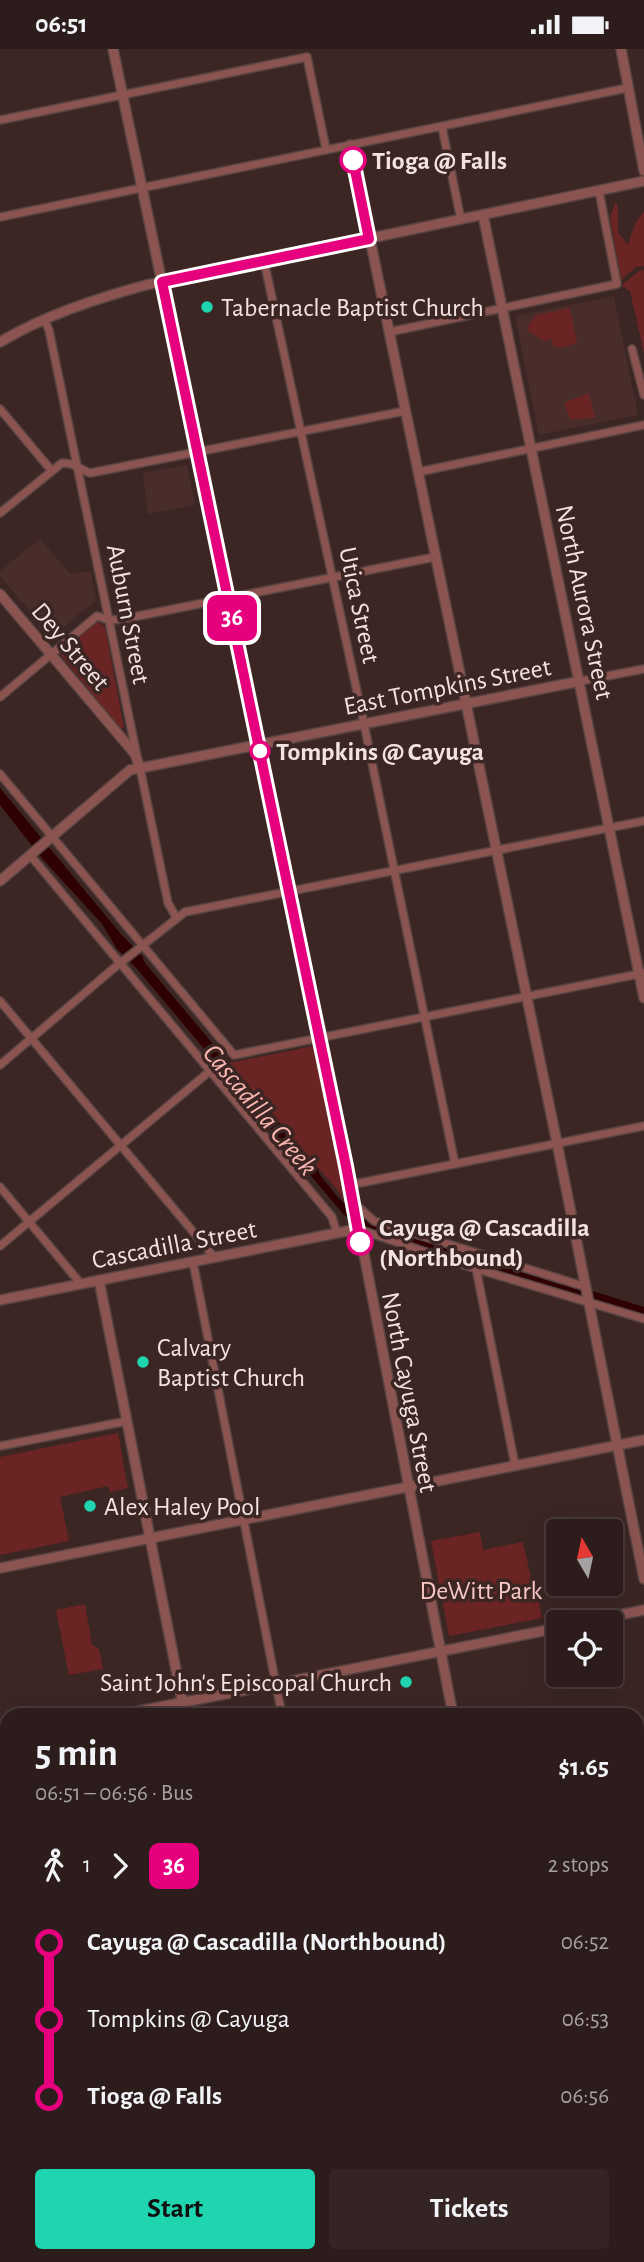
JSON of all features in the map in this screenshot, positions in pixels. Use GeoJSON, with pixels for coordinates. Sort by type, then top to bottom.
{"type":"FeatureCollection","features":[{"type":"Feature","properties":{"kind":"street","name":"North Cayuga Street"},"geometry":{"type":"LineString","coordinates":[[113,49],[350,1185],[452,1708]]}},
{"type":"Feature","properties":{"kind":"street"},"geometry":{"type":"LineString","coordinates":[[621,49],[644,171]]}},
{"type":"Feature","properties":{"kind":"street"},"geometry":{"type":"LineString","coordinates":[[0,120],[307,57],[326,149]]}},
{"type":"Feature","properties":{"kind":"street"},"geometry":{"type":"LineString","coordinates":[[0,217],[627,88]]}},
{"type":"Feature","properties":{"kind":"street"},"geometry":{"type":"LineString","coordinates":[[442,127],[461,220]]}},
{"type":"Feature","properties":{"kind":"street"},"geometry":{"type":"LineString","coordinates":[[350,144],[497,850],[644,1579]]}},
{"type":"Feature","properties":{"kind":"street"},"geometry":{"type":"LineString","coordinates":[[0,342],[44,319],[104,296],[644,181]]}},
{"type":"Feature","properties":{"kind":"street"},"geometry":{"type":"LineString","coordinates":[[389,332],[617,284],[599,191]]}},
{"type":"Feature","properties":{"kind":"street","name":"North Aurora Street"},"geometry":{"type":"LineString","coordinates":[[483,215],[642,973],[644,998]]}},
{"type":"Feature","properties":{"kind":"street","name":"Utica Street"},"geometry":{"type":"LineString","coordinates":[[264,261],[455,1164]]}},
{"type":"Feature","properties":{"kind":"street","name":"Auburn Street"},"geometry":{"type":"LineString","coordinates":[[44,319],[49,331],[168,903],[176,917]]}},
{"type":"Feature","properties":{"kind":"street"},"geometry":{"type":"LineString","coordinates":[[632,349],[644,395]]}},
{"type":"Feature","properties":{"kind":"street"},"geometry":{"type":"LineString","coordinates":[[0,409],[51,470]]}},
{"type":"Feature","properties":{"kind":"street"},"geometry":{"type":"LineString","coordinates":[[0,513],[51,470],[67,462],[90,473],[405,411]]}},
{"type":"Feature","properties":{"kind":"street"},"geometry":{"type":"LineString","coordinates":[[418,472],[644,425]]}},
{"type":"Feature","properties":{"kind":"street"},"geometry":{"type":"LineString","coordinates":[[0,697],[97,616],[109,620],[123,619],[435,557]]}},
{"type":"Feature","properties":{"kind":"street","name":"Dey Street"},"geometry":{"type":"LineString","coordinates":[[0,594],[139,763]]}},
{"type":"Feature","properties":{"kind":"street","name":"East Tompkins Street"},"geometry":{"type":"LineString","coordinates":[[139,763],[258,745],[644,669]]}},
{"type":"Feature","properties":{"kind":"street"},"geometry":{"type":"LineString","coordinates":[[0,881],[139,763]]}},
{"type":"Feature","properties":{"kind":"street"},"geometry":{"type":"LineString","coordinates":[[0,774],[50,839],[234,1055],[642,973]]}},
{"type":"Feature","properties":{"kind":"street"},"geometry":{"type":"LineString","coordinates":[[0,1065],[122,961],[185,912],[644,821]]}},
{"type":"Feature","properties":{"kind":"street"},"geometry":{"type":"LineString","coordinates":[[32,854],[332,1217],[337,1233]]}},
{"type":"Feature","properties":{"kind":"street"},"geometry":{"type":"LineString","coordinates":[[0,1002],[215,1258]]}},
{"type":"Feature","properties":{"kind":"street"},"geometry":{"type":"LineString","coordinates":[[0,1245],[210,1071]]}},
{"type":"Feature","properties":{"kind":"street"},"geometry":{"type":"LineString","coordinates":[[350,1185],[644,1126]]}},
{"type":"Feature","properties":{"kind":"street"},"geometry":{"type":"LineString","coordinates":[[0,1187],[81,1284]]}},
{"type":"Feature","properties":{"kind":"street"},"geometry":{"type":"LineString","coordinates":[[352,1202],[374,1220],[586,1287]]}},
{"type":"Feature","properties":{"kind":"street"},"geometry":{"type":"LineString","coordinates":[[357,1229],[644,1319]]}},
{"type":"Feature","properties":{"kind":"street","name":"Cascadilla Street"},"geometry":{"type":"LineString","coordinates":[[0,1300],[357,1229]]}},
{"type":"Feature","properties":{"kind":"street"},"geometry":{"type":"LineString","coordinates":[[193,1262],[281,1708]]}},
{"type":"Feature","properties":{"kind":"street"},"geometry":{"type":"LineString","coordinates":[[476,1268],[515,1465]]}},
{"type":"Feature","properties":{"kind":"street"},"geometry":{"type":"LineString","coordinates":[[99,1280],[184,1708]]}},
{"type":"Feature","properties":{"kind":"street"},"geometry":{"type":"LineString","coordinates":[[0,1445],[127,1421]]}},
{"type":"Feature","properties":{"kind":"street"},"geometry":{"type":"LineString","coordinates":[[0,1568],[644,1440]]}},
{"type":"Feature","properties":{"kind":"street"},"geometry":{"type":"LineString","coordinates":[[623,1615],[644,1611]]}},
{"type":"Feature","properties":{"kind":"street"},"geometry":{"type":"LineString","coordinates":[[153,1708],[546,1629]]}},
{"type":"Feature","properties":{"kind":"shaded area"},"geometry":{"type":"Polygon","coordinates":[[[614,296],[638,415],[539,435],[515,316],[614,296]]]}},
{"type":"Feature","properties":{"kind":"shaded area"},"geometry":{"type":"Polygon","coordinates":[[[187,465],[195,505],[148,514],[143,473],[187,465]]]}},
{"type":"Feature","properties":{"kind":"shaded area"},"geometry":{"type":"Polygon","coordinates":[[[40,539],[70,574],[87,571],[91,573],[96,600],[52,637],[0,576],[0,571],[40,539]]]}},
{"type":"Feature","properties":{"kind":"green space"},"geometry":{"type":"Polygon","coordinates":[[[616,201],[618,232],[628,245],[636,223],[644,212],[644,266],[636,267],[621,280],[610,217],[616,201]]]}},
{"type":"Feature","properties":{"kind":"green space"},"geometry":{"type":"Polygon","coordinates":[[[644,270],[644,353],[630,291],[621,286],[644,270]]]}},
{"type":"Feature","properties":{"kind":"green space"},"geometry":{"type":"Polygon","coordinates":[[[570,308],[576,344],[558,348],[553,345],[552,339],[544,341],[528,331],[527,327],[536,315],[570,308]]]}},
{"type":"Feature","properties":{"kind":"green space"},"geometry":{"type":"Polygon","coordinates":[[[589,393],[595,418],[570,419],[564,403],[589,393]]]}},
{"type":"Feature","properties":{"kind":"green space"},"geometry":{"type":"Polygon","coordinates":[[[94,623],[105,627],[124,728],[120,728],[59,653],[94,623]]]}},
{"type":"Feature","properties":{"kind":"green space"},"geometry":{"type":"Polygon","coordinates":[[[313,1046],[337,1154],[344,1203],[338,1191],[229,1063],[313,1046]]]}},
{"type":"Feature","properties":{"kind":"green space"},"geometry":{"type":"Polygon","coordinates":[[[118,1433],[128,1488],[110,1492],[108,1486],[60,1497],[69,1541],[0,1555],[0,1457],[118,1433]]]}},
{"type":"Feature","properties":{"kind":"green space","name":"DeWitt Park"},"geometry":{"type":"Polygon","coordinates":[[[480,1532],[483,1550],[523,1542],[542,1618],[449,1636],[431,1541],[480,1532]]]}},
{"type":"Feature","properties":{"kind":"green space"},"geometry":{"type":"Polygon","coordinates":[[[85,1604],[92,1645],[99,1649],[103,1669],[69,1675],[56,1610],[85,1604]]]}},
{"type":"Feature","properties":{"kind":"water","name":"Cascadilla Creek"},"geometry":{"type":"Polygon","coordinates":[[[0,788],[142,956],[145,963],[317,1168],[336,1195],[351,1209],[398,1233],[562,1285],[570,1284],[644,1307],[644,1316],[370,1231],[344,1215],[137,969],[117,949],[102,924],[40,856],[0,805],[0,788]]]}},
{"type":"Feature","properties":{"kind":"bus line","name":"36"},"geometry":{"type":"LineString","coordinates":[[353,160],[369,239],[162,282],[360,1242]]}},
{"type":"Feature","properties":{"kind":"place","name":"Tioga @ Falls"},"geometry":{"type":"Point","coordinates":[353,160]}},
{"type":"Feature","properties":{"kind":"place","name":"Tabernacle Baptist Church"},"geometry":{"type":"Point","coordinates":[207,307]}},
{"type":"Feature","properties":{"kind":"place","name":"Tompkins @ Cayuga"},"geometry":{"type":"Point","coordinates":[260,751]}},
{"type":"Feature","properties":{"kind":"place","name":"Cayuga @ Cascadilla (Northbound)"},"geometry":{"type":"Point","coordinates":[360,1242]}},
{"type":"Feature","properties":{"kind":"place","name":"Calvary Baptist Church"},"geometry":{"type":"Point","coordinates":[143,1362]}},
{"type":"Feature","properties":{"kind":"place","name":"Alex Haley Pool"},"geometry":{"type":"Point","coordinates":[90,1506]}},
{"type":"Feature","properties":{"kind":"place","name":"Saint John's Episcopal Church"},"geometry":{"type":"Point","coordinates":[406,1682]}}]}
